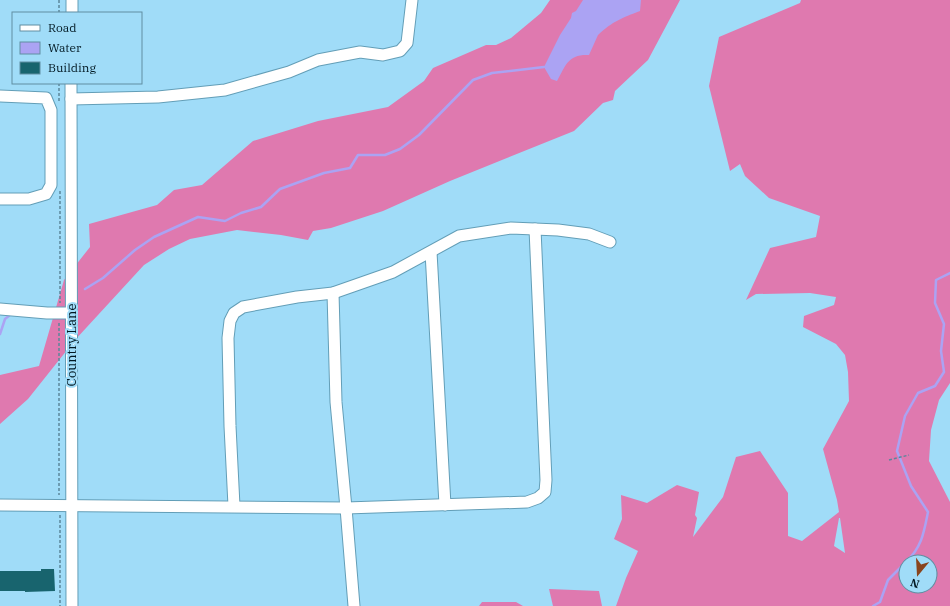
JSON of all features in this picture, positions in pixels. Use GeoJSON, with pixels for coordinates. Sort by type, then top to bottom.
{"type":"FeatureCollection","features":[{"type":"Feature","properties":{"kind":"street"},"geometry":{"type":"LineString","coordinates":[[72,0],[72,12]]}},
{"type":"Feature","properties":{"kind":"street"},"geometry":{"type":"LineString","coordinates":[[71,99],[158,97],[225,90],[289,72],[318,60],[360,52],[384,55],[400,51],[407,43],[412,0]]}},
{"type":"Feature","properties":{"kind":"street","name":"Country Lane"},"geometry":{"type":"LineString","coordinates":[[71,84],[72,606]]}},
{"type":"Feature","properties":{"kind":"street"},"geometry":{"type":"LineString","coordinates":[[0,96],[46,98],[51,110],[51,185],[46,194],[29,199],[0,199]]}},
{"type":"Feature","properties":{"kind":"street"},"geometry":{"type":"LineString","coordinates":[[234,506],[228,338],[230,321],[234,313],[243,306],[333,293],[393,272],[459,236],[511,228],[558,230],[589,234],[610,242]]}},
{"type":"Feature","properties":{"kind":"street"},"geometry":{"type":"LineString","coordinates":[[0,505],[72,504],[346,508],[527,502],[538,498],[545,492],[546,480],[535,229]]}},
{"type":"Feature","properties":{"kind":"street"},"geometry":{"type":"LineString","coordinates":[[431,252],[445,505]]}},
{"type":"Feature","properties":{"kind":"street"},"geometry":{"type":"LineString","coordinates":[[333,293],[336,402],[354,606]]}},
{"type":"Feature","properties":{"kind":"street"},"geometry":{"type":"LineString","coordinates":[[0,309],[48,313],[71,313]]}},
{"type":"Feature","properties":{"kind":"path"},"geometry":{"type":"LineString","coordinates":[[59,0],[59,12]]}},
{"type":"Feature","properties":{"kind":"path"},"geometry":{"type":"LineString","coordinates":[[59,84],[59,106]]}},
{"type":"Feature","properties":{"kind":"path"},"geometry":{"type":"LineString","coordinates":[[60,184],[60,301]]}},
{"type":"Feature","properties":{"kind":"path"},"geometry":{"type":"LineString","coordinates":[[59,323],[59,494]]}},
{"type":"Feature","properties":{"kind":"path"},"geometry":{"type":"LineString","coordinates":[[889,460],[909,455]]}},
{"type":"Feature","properties":{"kind":"path"},"geometry":{"type":"LineString","coordinates":[[60,512],[60,606]]}},
{"type":"Feature","properties":{"kind":"shaded area"},"geometry":{"type":"Polygon","coordinates":[[[550,0],[680,0],[648,60],[615,91],[613,100],[603,103],[574,131],[450,181],[383,211],[331,228],[313,231],[308,240],[237,230],[190,239],[169,249],[144,265],[75,340],[28,399],[0,424],[0,375],[39,366],[64,280],[90,247],[89,224],[157,205],[174,190],[202,185],[253,141],[318,121],[388,107],[424,81],[433,68],[486,45],[496,45],[511,38],[541,13],[550,0]]]}},
{"type":"Feature","properties":{"kind":"shaded area"},"geometry":{"type":"Polygon","coordinates":[[[801,0],[950,0],[950,383],[939,400],[931,430],[929,461],[950,502],[950,606],[616,606],[638,551],[614,539],[622,519],[621,495],[647,503],[677,485],[699,492],[695,515],[697,518],[693,537],[723,497],[736,457],[760,451],[788,493],[788,536],[802,541],[839,512],[823,449],[849,401],[848,372],[845,355],[836,344],[803,327],[804,316],[834,305],[836,297],[810,293],[756,294],[746,300],[770,248],[816,237],[820,216],[769,198],[745,176],[740,164],[730,171],[709,86],[719,37],[800,3],[801,0]],[[840,518],[834,546],[845,553],[840,518]]]}},
{"type":"Feature","properties":{"kind":"shaded area"},"geometry":{"type":"Polygon","coordinates":[[[549,589],[599,591],[602,606],[553,606],[549,589]]]}},
{"type":"Feature","properties":{"kind":"shaded area"},"geometry":{"type":"Polygon","coordinates":[[[482,602],[516,602],[523,606],[479,606],[482,602]]]}},
{"type":"Feature","properties":{"kind":"water"},"geometry":{"type":"Polygon","coordinates":[[[583,0],[641,0],[640,11],[608,26],[598,35],[589,55],[576,56],[568,62],[557,81],[551,79],[544,67],[560,35],[571,18],[572,13],[576,11],[583,0]]]}},
{"type":"Feature","properties":{"kind":"building"},"geometry":{"type":"Polygon","coordinates":[[[41,569],[54,569],[55,591],[0,591],[0,571],[41,571],[41,569]]]}},
{"type":"Feature","properties":{"kind":"waterway"},"geometry":{"type":"LineString","coordinates":[[85,289],[103,278],[135,250],[154,237],[198,217],[225,221],[241,213],[261,207],[280,189],[324,173],[350,168],[358,155],[385,155],[400,149],[419,135],[473,80],[492,73],[544,67]]}},
{"type":"Feature","properties":{"kind":"waterway"},"geometry":{"type":"LineString","coordinates":[[913,554],[922,539],[928,512],[911,486],[897,451],[905,416],[918,393],[935,386],[944,372],[941,351],[944,324],[935,303],[936,280],[950,273]]}},
{"type":"Feature","properties":{"kind":"waterway"},"geometry":{"type":"LineString","coordinates":[[0,334],[5,319],[10,315]]}},
{"type":"Feature","properties":{"kind":"waterway"},"geometry":{"type":"LineString","coordinates":[[873,606],[880,602],[888,580],[898,570]]}}]}
